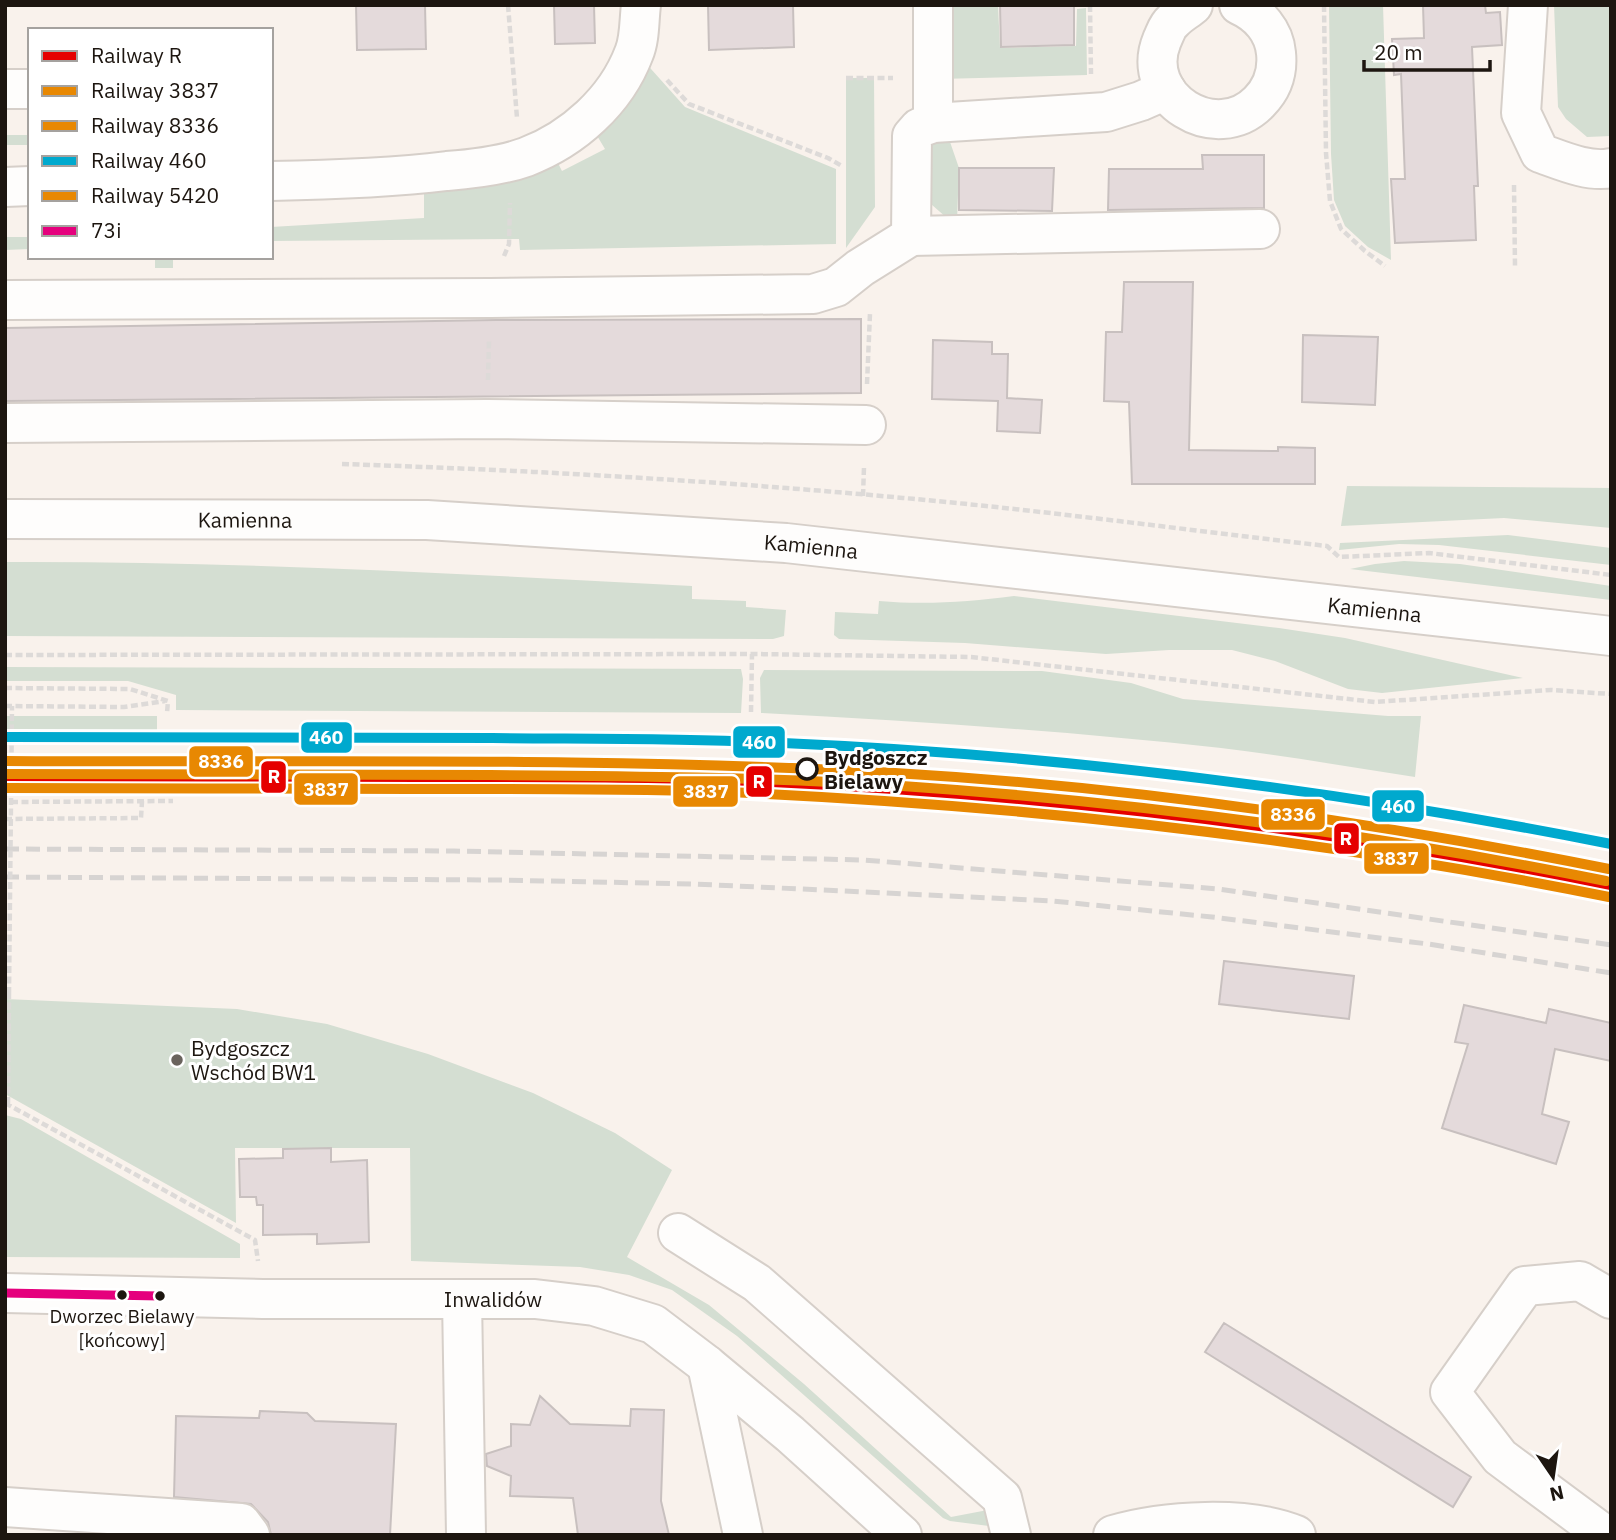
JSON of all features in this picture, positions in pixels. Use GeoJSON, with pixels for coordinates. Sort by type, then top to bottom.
{"type":"FeatureCollection","features":[{"type":"Feature","properties":{"kind":"street"},"geometry":{"type":"LineString","coordinates":[[273,181],[424,174],[478,168],[526,157],[569,135],[596,113],[635,52],[641,5]]}},
{"type":"Feature","properties":{"kind":"street"},"geometry":{"type":"LineString","coordinates":[[933,5],[933,123]]}},
{"type":"Feature","properties":{"kind":"street"},"geometry":{"type":"LineString","coordinates":[[1193,5],[1171,22],[1158,49],[1160,77],[1166,90],[1185,111],[1198,117],[1213,119],[1227,119],[1253,108],[1271,86],[1276,72],[1275,43],[1264,22],[1249,9],[1239,5]]}},
{"type":"Feature","properties":{"kind":"street"},"geometry":{"type":"LineString","coordinates":[[1528,5],[1521,113],[1540,153],[1603,170],[1611,167]]}},
{"type":"Feature","properties":{"kind":"street"},"geometry":{"type":"LineString","coordinates":[[5,89],[28,89]]}},
{"type":"Feature","properties":{"kind":"street"},"geometry":{"type":"LineString","coordinates":[[911,236],[912,136],[919,128],[933,123],[1105,112],[1141,102],[1166,90]]}},
{"type":"Feature","properties":{"kind":"street"},"geometry":{"type":"LineString","coordinates":[[5,187],[28,186]]}},
{"type":"Feature","properties":{"kind":"street"},"geometry":{"type":"LineString","coordinates":[[5,300],[813,294],[836,287],[860,268],[911,236],[1260,229]]}},
{"type":"Feature","properties":{"kind":"street"},"geometry":{"type":"LineString","coordinates":[[5,423],[487,419],[866,425]]}},
{"type":"Feature","properties":{"kind":"street","name":"Kamienna"},"geometry":{"type":"LineString","coordinates":[[5,519],[427,520],[786,543],[1611,636]]}},
{"type":"Feature","properties":{"kind":"street"},"geometry":{"type":"LineString","coordinates":[[678,1233],[757,1283],[1002,1498],[1011,1535]]}},
{"type":"Feature","properties":{"kind":"street"},"geometry":{"type":"LineString","coordinates":[[1605,1535],[1500,1457],[1450,1392],[1525,1286],[1580,1281],[1611,1299]]}},
{"type":"Feature","properties":{"kind":"street","name":"Inwalidów"},"geometry":{"type":"LineString","coordinates":[[5,1293],[263,1299],[535,1298],[594,1306],[653,1324],[790,1434],[902,1535]]}},
{"type":"Feature","properties":{"kind":"street"},"geometry":{"type":"LineString","coordinates":[[462,1299],[466,1535]]}},
{"type":"Feature","properties":{"kind":"street"},"geometry":{"type":"LineString","coordinates":[[707,1365],[743,1535]]}},
{"type":"Feature","properties":{"kind":"street"},"geometry":{"type":"LineString","coordinates":[[5,1507],[241,1523],[250,1535]]}},
{"type":"Feature","properties":{"kind":"street"},"geometry":{"type":"LineString","coordinates":[[1113,1535],[1184,1522],[1213,1529],[1242,1523],[1296,1535]]}},
{"type":"Feature","properties":{"kind":"path"},"geometry":{"type":"LineString","coordinates":[[487,419],[490,298],[509,244],[512,161],[517,117],[508,5]]}},
{"type":"Feature","properties":{"kind":"path"},"geometry":{"type":"LineString","coordinates":[[1324,5],[1326,152],[1330,201],[1341,229],[1385,265]]}},
{"type":"Feature","properties":{"kind":"path"},"geometry":{"type":"LineString","coordinates":[[635,52],[649,60],[689,104],[774,136],[842,166]]}},
{"type":"Feature","properties":{"kind":"path"},"geometry":{"type":"LineString","coordinates":[[333,464],[458,468],[717,484],[984,506],[1327,546],[1339,557],[1429,553],[1611,575]]}},
{"type":"Feature","properties":{"kind":"path"},"geometry":{"type":"LineString","coordinates":[[5,655],[752,654],[971,657],[1375,702],[1551,690],[1611,694]]}},
{"type":"Feature","properties":{"kind":"path"},"geometry":{"type":"LineString","coordinates":[[751,712],[752,654]]}},
{"type":"Feature","properties":{"kind":"path"},"geometry":{"type":"LineString","coordinates":[[5,688],[130,689],[167,701]]}},
{"type":"Feature","properties":{"kind":"path"},"geometry":{"type":"LineString","coordinates":[[167,701],[124,707],[8,706],[11,802],[7,1104],[255,1240],[259,1265]]}},
{"type":"Feature","properties":{"kind":"path"},"geometry":{"type":"LineString","coordinates":[[167,701],[167,713]]}},
{"type":"Feature","properties":{"kind":"path"},"geometry":{"type":"LineString","coordinates":[[5,819],[141,818],[142,801]]}},
{"type":"Feature","properties":{"kind":"path"},"geometry":{"type":"LineString","coordinates":[[11,802],[173,801]]}},
{"type":"Feature","properties":{"kind":"shaded area"},"geometry":{"type":"Polygon","coordinates":[[[939,5],[998,5],[1000,48],[1076,46],[1077,9],[1086,8],[1087,75],[940,79],[939,5]]]}},
{"type":"Feature","properties":{"kind":"shaded area"},"geometry":{"type":"Polygon","coordinates":[[[1329,5],[1383,5],[1391,260],[1368,247],[1345,226],[1334,200],[1329,5]]]}},
{"type":"Feature","properties":{"kind":"shaded area"},"geometry":{"type":"Polygon","coordinates":[[[1554,5],[1611,5],[1611,136],[1587,137],[1566,119],[1558,107],[1554,5]]]}},
{"type":"Feature","properties":{"kind":"shaded area"},"geometry":{"type":"Polygon","coordinates":[[[643,60],[685,107],[836,169],[836,244],[520,250],[519,239],[273,241],[273,227],[424,218],[424,190],[556,159],[562,171],[605,149],[593,129],[643,60]]]}},
{"type":"Feature","properties":{"kind":"shaded area"},"geometry":{"type":"Polygon","coordinates":[[[846,78],[874,78],[875,207],[846,248],[846,78]]]}},
{"type":"Feature","properties":{"kind":"shaded area"},"geometry":{"type":"Polygon","coordinates":[[[5,135],[28,135],[28,145],[5,145],[5,135]]]}},
{"type":"Feature","properties":{"kind":"shaded area"},"geometry":{"type":"Polygon","coordinates":[[[949,139],[959,168],[957,221],[947,218],[924,198],[916,158],[932,141],[949,139]]]}},
{"type":"Feature","properties":{"kind":"shaded area"},"geometry":{"type":"Polygon","coordinates":[[[5,237],[28,237],[28,249],[5,250],[5,237]]]}},
{"type":"Feature","properties":{"kind":"shaded area"},"geometry":{"type":"Polygon","coordinates":[[[155,259],[173,259],[173,268],[155,268],[155,259]]]}},
{"type":"Feature","properties":{"kind":"shaded area"},"geometry":{"type":"Polygon","coordinates":[[[1347,486],[1611,488],[1611,528],[1504,518],[1341,526],[1347,486]]]}},
{"type":"Feature","properties":{"kind":"shaded area"},"geometry":{"type":"Polygon","coordinates":[[[1508,535],[1611,548],[1611,565],[1439,545],[1399,544],[1339,550],[1340,543],[1508,535]]]}},
{"type":"Feature","properties":{"kind":"shaded area"},"geometry":{"type":"Polygon","coordinates":[[[1404,561],[1460,564],[1611,586],[1611,600],[1350,569],[1404,561]]]}},
{"type":"Feature","properties":{"kind":"shaded area"},"geometry":{"type":"Polygon","coordinates":[[[5,562],[263,566],[692,586],[692,599],[746,601],[746,607],[786,610],[784,636],[773,639],[5,636],[5,562]]]}},
{"type":"Feature","properties":{"kind":"shaded area"},"geometry":{"type":"Polygon","coordinates":[[[1014,596],[1345,638],[1523,678],[1382,693],[1348,689],[1275,661],[1232,650],[1106,654],[965,643],[839,639],[834,635],[835,612],[878,614],[879,601],[946,602],[1014,596]]]}},
{"type":"Feature","properties":{"kind":"shaded area"},"geometry":{"type":"Polygon","coordinates":[[[5,667],[741,669],[743,679],[741,713],[176,710],[176,695],[128,681],[5,681],[5,667]]]}},
{"type":"Feature","properties":{"kind":"shaded area"},"geometry":{"type":"Polygon","coordinates":[[[764,670],[1042,671],[1131,683],[1183,699],[1388,716],[1421,716],[1415,777],[1270,754],[1164,742],[991,727],[761,713],[760,678],[764,670]]]}},
{"type":"Feature","properties":{"kind":"shaded area"},"geometry":{"type":"Polygon","coordinates":[[[5,716],[157,716],[157,734],[5,733],[5,716]]]}},
{"type":"Feature","properties":{"kind":"shaded area"},"geometry":{"type":"Polygon","coordinates":[[[5,999],[237,1009],[327,1024],[428,1054],[533,1093],[615,1133],[672,1170],[627,1257],[709,1305],[804,1384],[951,1517],[993,1509],[989,1526],[943,1518],[737,1336],[672,1290],[629,1275],[580,1267],[411,1261],[410,1148],[235,1148],[236,1223],[5,1094],[5,999]]]}},
{"type":"Feature","properties":{"kind":"shaded area"},"geometry":{"type":"Polygon","coordinates":[[[5,1115],[21,1119],[240,1244],[240,1258],[5,1257],[5,1115]]]}},
{"type":"Feature","properties":{"kind":"building"},"geometry":{"type":"Polygon","coordinates":[[[356,5],[425,5],[426,49],[357,50],[356,5]]]}},
{"type":"Feature","properties":{"kind":"building"},"geometry":{"type":"Polygon","coordinates":[[[554,5],[594,5],[595,43],[555,44],[554,5]]]}},
{"type":"Feature","properties":{"kind":"building"},"geometry":{"type":"Polygon","coordinates":[[[708,5],[793,5],[794,47],[709,50],[708,5]]]}},
{"type":"Feature","properties":{"kind":"building"},"geometry":{"type":"Polygon","coordinates":[[[1000,5],[1074,5],[1074,45],[1001,47],[1000,5]]]}},
{"type":"Feature","properties":{"kind":"building"},"geometry":{"type":"Polygon","coordinates":[[[1423,5],[1485,5],[1486,13],[1500,12],[1502,45],[1472,47],[1478,186],[1474,186],[1476,240],[1395,243],[1391,179],[1405,179],[1401,74],[1394,75],[1392,39],[1424,38],[1423,5]]]}},
{"type":"Feature","properties":{"kind":"building"},"geometry":{"type":"Polygon","coordinates":[[[1202,155],[1264,155],[1264,208],[1108,210],[1109,169],[1203,169],[1202,155]]]}},
{"type":"Feature","properties":{"kind":"building"},"geometry":{"type":"Polygon","coordinates":[[[959,168],[1054,168],[1052,211],[959,210],[959,168]]]}},
{"type":"Feature","properties":{"kind":"building"},"geometry":{"type":"Polygon","coordinates":[[[1124,282],[1193,282],[1189,450],[1278,451],[1278,447],[1315,448],[1315,484],[1132,484],[1129,402],[1104,401],[1106,332],[1122,332],[1124,282]]]}},
{"type":"Feature","properties":{"kind":"building"},"geometry":{"type":"Polygon","coordinates":[[[861,319],[861,393],[5,401],[5,328],[496,320],[861,319]]]}},
{"type":"Feature","properties":{"kind":"building"},"geometry":{"type":"Polygon","coordinates":[[[1303,335],[1378,337],[1375,405],[1302,402],[1303,335]]]}},
{"type":"Feature","properties":{"kind":"building"},"geometry":{"type":"Polygon","coordinates":[[[933,340],[992,342],[992,354],[1008,354],[1007,398],[1042,400],[1040,433],[997,431],[998,401],[932,399],[933,340]]]}},
{"type":"Feature","properties":{"kind":"building"},"geometry":{"type":"Polygon","coordinates":[[[1224,961],[1354,976],[1349,1019],[1219,1004],[1224,961]]]}},
{"type":"Feature","properties":{"kind":"building"},"geometry":{"type":"Polygon","coordinates":[[[1464,1005],[1546,1023],[1549,1009],[1611,1023],[1611,1061],[1555,1049],[1542,1114],[1569,1122],[1556,1164],[1442,1128],[1468,1044],[1455,1042],[1464,1005]]]}},
{"type":"Feature","properties":{"kind":"building"},"geometry":{"type":"Polygon","coordinates":[[[331,1148],[331,1162],[367,1160],[369,1242],[317,1244],[317,1234],[263,1235],[263,1205],[257,1205],[256,1197],[240,1197],[239,1159],[283,1158],[283,1149],[331,1148]]]}},
{"type":"Feature","properties":{"kind":"building"},"geometry":{"type":"Polygon","coordinates":[[[1224,1323],[1471,1477],[1453,1507],[1205,1352],[1224,1323]]]}},
{"type":"Feature","properties":{"kind":"building"},"geometry":{"type":"Polygon","coordinates":[[[540,1396],[570,1424],[630,1426],[631,1409],[664,1410],[661,1501],[669,1535],[578,1535],[573,1498],[510,1496],[511,1476],[487,1466],[486,1454],[511,1446],[511,1424],[530,1425],[540,1396]]]}},
{"type":"Feature","properties":{"kind":"building"},"geometry":{"type":"Polygon","coordinates":[[[260,1411],[307,1413],[315,1421],[396,1424],[390,1535],[271,1535],[268,1522],[251,1504],[174,1497],[176,1416],[259,1418],[260,1411]]]}},
{"type":"Feature","properties":{"kind":"railway"},"geometry":{"type":"LineString","coordinates":[[5,849],[454,851],[864,860],[1218,889],[1611,945]]}},
{"type":"Feature","properties":{"kind":"railway"},"geometry":{"type":"LineString","coordinates":[[5,877],[695,884],[1053,901],[1212,917],[1428,944],[1611,973]]}},
{"type":"Feature","properties":{"kind":"rail line","name":"460"},"geometry":{"type":"LineString","coordinates":[[5,737],[638,739],[747,741],[887,749],[1095,766],[1302,791],[1611,844]]}},
{"type":"Feature","properties":{"kind":"rail line","name":"8336"},"geometry":{"type":"LineString","coordinates":[[5,761],[673,764],[985,779],[1254,809],[1432,836],[1609,869]]}},
{"type":"Feature","properties":{"kind":"rail line","name":"5420"},"geometry":{"type":"LineString","coordinates":[[5,774],[645,777],[902,786],[1079,801],[1256,822],[1431,849],[1606,881]]}},
{"type":"Feature","properties":{"kind":"rail line","name":"R"},"geometry":{"type":"LineString","coordinates":[[5,776],[611,777],[727,780],[949,793],[1281,829],[1391,845],[1611,885]]}},
{"type":"Feature","properties":{"kind":"rail line","name":"3837"},"geometry":{"type":"LineString","coordinates":[[5,788],[607,789],[837,798],[1059,815],[1280,841],[1499,876],[1609,897]]}},
{"type":"Feature","properties":{"kind":"transit line","name":"73i"},"geometry":{"type":"LineString","coordinates":[[5,1293],[160,1296]]}},
{"type":"Feature","properties":{"kind":"place","name":"Bydgoszcz Bielawy"},"geometry":{"type":"Point","coordinates":[807,769]}},
{"type":"Feature","properties":{"kind":"place","name":"Bydgoszcz Wschód BW1"},"geometry":{"type":"Point","coordinates":[177,1060]}},
{"type":"Feature","properties":{"kind":"place","name":"Dworzec Bielawy [końcowy]"},"geometry":{"type":"Point","coordinates":[122,1295]}}]}
